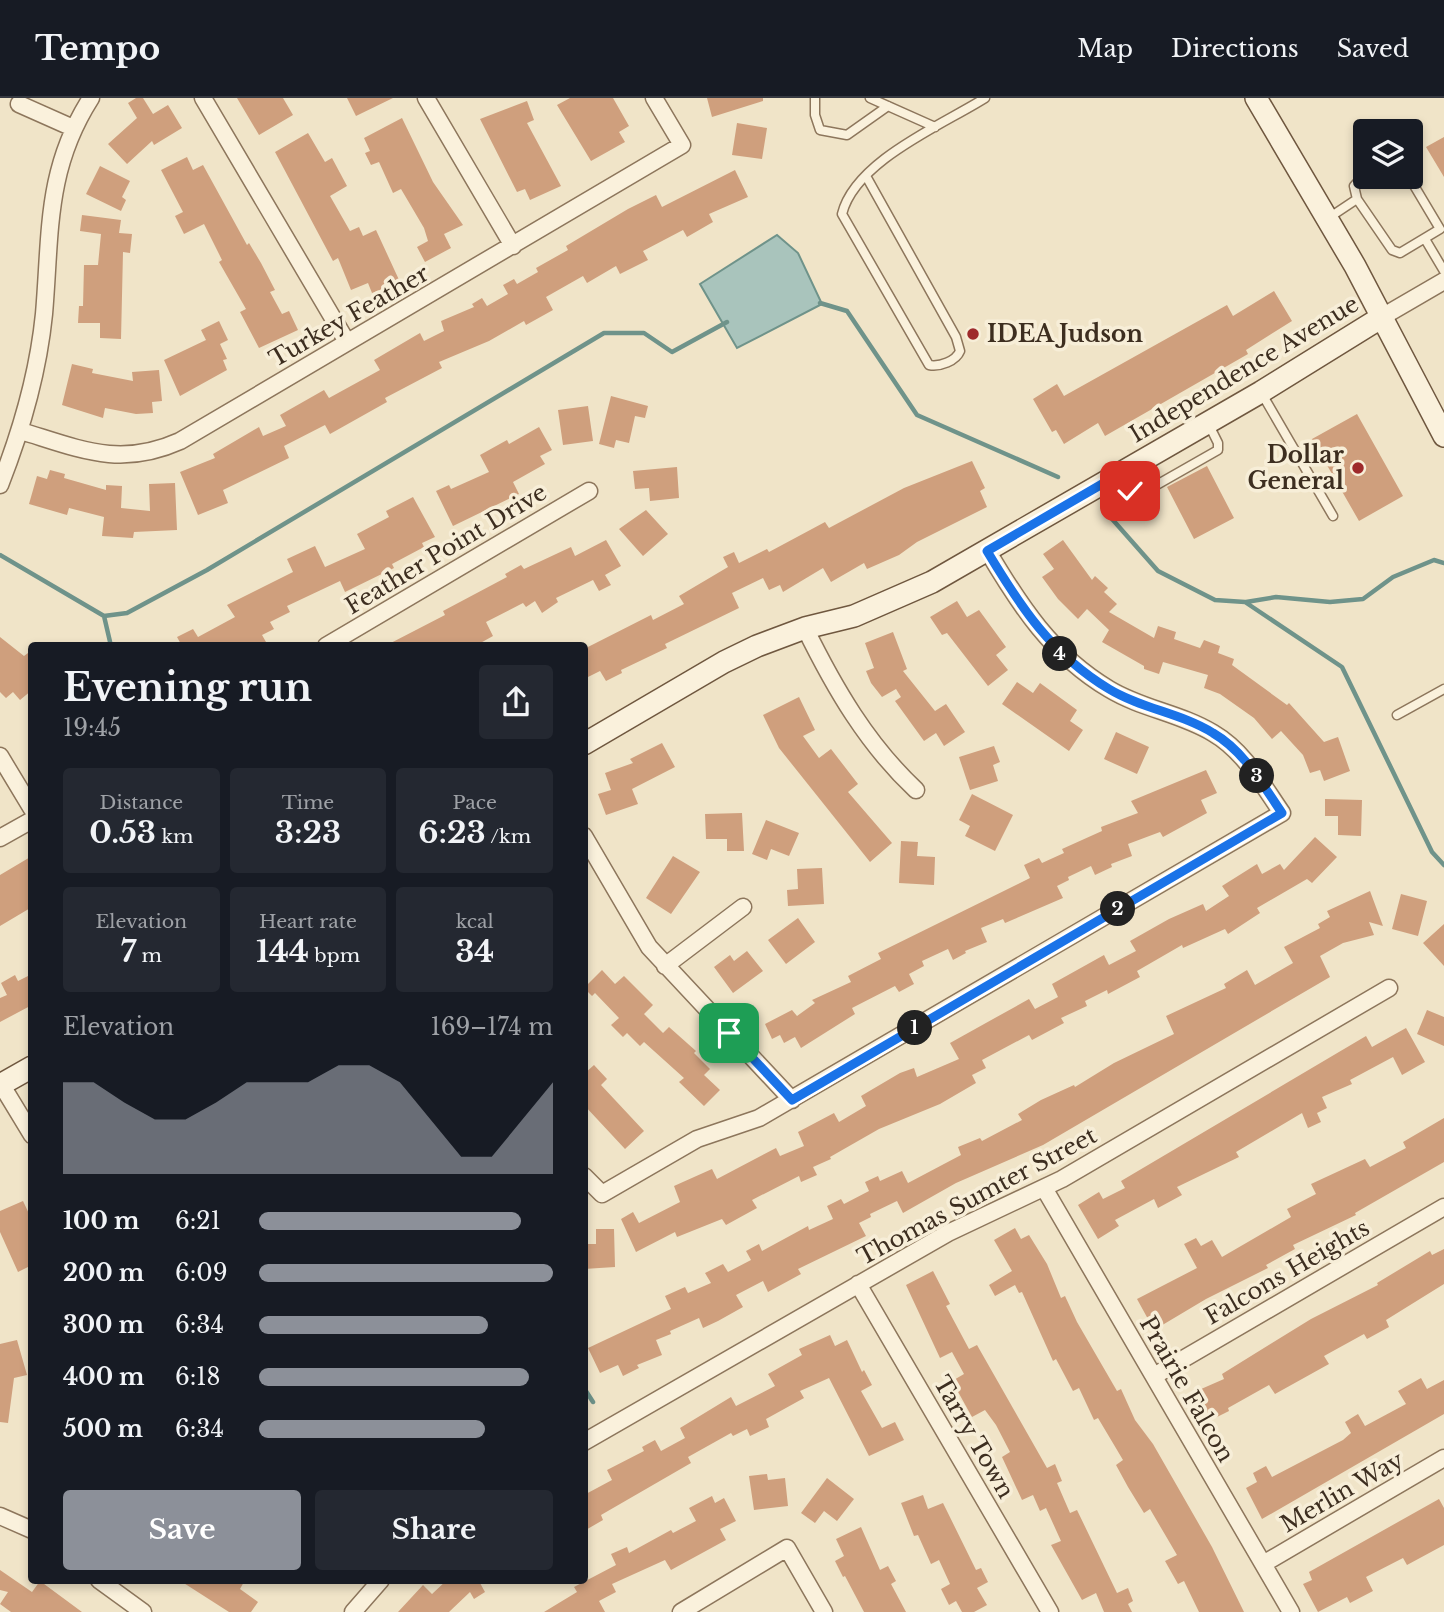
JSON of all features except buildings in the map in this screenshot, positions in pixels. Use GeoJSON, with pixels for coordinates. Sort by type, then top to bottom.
{"type":"FeatureCollection","features":[{"type":"Feature","properties":{"kind":"street"},"geometry":{"type":"LineString","coordinates":[[0,485],[29,406],[43,316],[49,217],[54,187],[73,128],[91,98]]}},
{"type":"Feature","properties":{"kind":"street"},"geometry":{"type":"LineString","coordinates":[[203,98],[347,342]]}},
{"type":"Feature","properties":{"kind":"street"},"geometry":{"type":"LineString","coordinates":[[426,98],[513,246]]}},
{"type":"Feature","properties":{"kind":"street","name":"Turkey Feather"},"geometry":{"type":"LineString","coordinates":[[21,431],[111,456],[135,456],[158,451],[682,145],[654,98]]}},
{"type":"Feature","properties":{"kind":"street"},"geometry":{"type":"LineString","coordinates":[[1256,98],[1382,317],[1444,436]]}},
{"type":"Feature","properties":{"kind":"street"},"geometry":{"type":"LineString","coordinates":[[19,104],[73,128]]}},
{"type":"Feature","properties":{"kind":"street","name":"Independence Avenue"},"geometry":{"type":"LineString","coordinates":[[588,742],[724,662],[805,628],[894,601],[987,551],[1261,392],[1444,281]]}},
{"type":"Feature","properties":{"kind":"street","name":"Feather Point Drive"},"geometry":{"type":"LineString","coordinates":[[333,642],[589,491]]}},
{"type":"Feature","properties":{"kind":"street"},"geometry":{"type":"LineString","coordinates":[[588,1180],[602,1195],[697,1139],[736,1128],[792,1100],[1282,813],[1235,749],[1213,733],[1129,700],[1060,653],[1024,612],[987,551]]}},
{"type":"Feature","properties":{"kind":"street"},"geometry":{"type":"LineString","coordinates":[[805,628],[834,687],[863,730],[895,771],[916,790]]}},
{"type":"Feature","properties":{"kind":"street"},"geometry":{"type":"LineString","coordinates":[[0,756],[28,802]]}},
{"type":"Feature","properties":{"kind":"street"},"geometry":{"type":"LineString","coordinates":[[0,838],[28,822]]}},
{"type":"Feature","properties":{"kind":"street"},"geometry":{"type":"LineString","coordinates":[[588,843],[649,947],[792,1100]]}},
{"type":"Feature","properties":{"kind":"street"},"geometry":{"type":"LineString","coordinates":[[665,966],[743,907]]}},
{"type":"Feature","properties":{"kind":"street","name":"Thomas Sumter Street"},"geometry":{"type":"LineString","coordinates":[[588,1440],[947,1233],[1044,1188],[1389,988]]}},
{"type":"Feature","properties":{"kind":"street"},"geometry":{"type":"LineString","coordinates":[[28,1069],[1,1085],[28,1129]]}},
{"type":"Feature","properties":{"kind":"street","name":"Prairie Falcon"},"geometry":{"type":"LineString","coordinates":[[1044,1188],[1291,1612]]}},
{"type":"Feature","properties":{"kind":"street","name":"Falcons Heights"},"geometry":{"type":"LineString","coordinates":[[1154,1377],[1444,1207]]}},
{"type":"Feature","properties":{"kind":"street","name":"Tarry Town"},"geometry":{"type":"LineString","coordinates":[[858,1284],[1050,1612]]}},
{"type":"Feature","properties":{"kind":"street","name":"Merlin Way"},"geometry":{"type":"LineString","coordinates":[[1263,1564],[1444,1458]]}},
{"type":"Feature","properties":{"kind":"street"},"geometry":{"type":"LineString","coordinates":[[0,1516],[28,1528]]}},
{"type":"Feature","properties":{"kind":"street"},"geometry":{"type":"LineString","coordinates":[[681,1612],[787,1548],[824,1612]]}},
{"type":"Feature","properties":{"kind":"street"},"geometry":{"type":"LineString","coordinates":[[104,1584],[143,1612]]}},
{"type":"Feature","properties":{"kind":"street"},"geometry":{"type":"LineString","coordinates":[[353,1612],[378,1584]]}},
{"type":"Feature","properties":{"kind":"lane"},"geometry":{"type":"LineString","coordinates":[[815,98],[815,115],[820,130],[847,135],[888,106]]}},
{"type":"Feature","properties":{"kind":"lane"},"geometry":{"type":"LineString","coordinates":[[870,98],[935,127]]}},
{"type":"Feature","properties":{"kind":"lane"},"geometry":{"type":"LineString","coordinates":[[866,176],[956,337],[960,351],[955,359],[929,365],[842,214],[866,176],[935,127],[985,98]]}},
{"type":"Feature","properties":{"kind":"lane"},"geometry":{"type":"LineString","coordinates":[[1355,189],[1357,199],[1392,250],[1400,253],[1442,228],[1417,189]]}},
{"type":"Feature","properties":{"kind":"lane"},"geometry":{"type":"LineString","coordinates":[[1327,219],[1357,199]]}},
{"type":"Feature","properties":{"kind":"lane"},"geometry":{"type":"LineString","coordinates":[[1425,239],[1444,271]]}},
{"type":"Feature","properties":{"kind":"lane"},"geometry":{"type":"LineString","coordinates":[[1261,392],[1332,516]]}},
{"type":"Feature","properties":{"kind":"lane"},"geometry":{"type":"LineString","coordinates":[[1121,473],[1130,491],[1139,495],[1218,450],[1218,443],[1208,422]]}},
{"type":"Feature","properties":{"kind":"lane"},"geometry":{"type":"LineString","coordinates":[[1398,715],[1444,689]]}},
{"type":"Feature","properties":{"kind":"water"},"geometry":{"type":"Polygon","coordinates":[[[777,235],[798,253],[822,304],[737,348],[700,284],[777,235]]]}},
{"type":"Feature","properties":{"kind":"waterway"},"geometry":{"type":"LineString","coordinates":[[820,303],[847,311],[917,415],[1058,477]]}},
{"type":"Feature","properties":{"kind":"waterway"},"geometry":{"type":"LineString","coordinates":[[0,555],[104,616],[127,613],[207,570],[604,333],[644,333],[672,352],[727,322]]}},
{"type":"Feature","properties":{"kind":"waterway"},"geometry":{"type":"LineString","coordinates":[[1105,511],[1158,571],[1215,600],[1245,602],[1342,667],[1432,852],[1444,865]]}},
{"type":"Feature","properties":{"kind":"waterway"},"geometry":{"type":"LineString","coordinates":[[1246,602],[1276,597],[1330,602],[1363,599],[1393,577],[1434,560],[1444,563]]}},
{"type":"Feature","properties":{"kind":"waterway"},"geometry":{"type":"LineString","coordinates":[[104,616],[110,642]]}},
{"type":"Feature","properties":{"kind":"waterway"},"geometry":{"type":"LineString","coordinates":[[588,1394],[593,1402]]}},
{"type":"Feature","properties":{"kind":"place","name":"IDEA Judson"},"geometry":{"type":"Point","coordinates":[973,334]}},
{"type":"Feature","properties":{"kind":"place","name":"Dollar General"},"geometry":{"type":"Point","coordinates":[1358,468]}},
{"type":"Feature","properties":{"kind":"route"},"geometry":{"type":"LineString","coordinates":[[729,1033],[792,1100],[1282,813],[1235,749],[1213,733],[1129,700],[1085,673],[1060,653],[1024,612],[987,551],[1121,473],[1130,491]]}}]}
